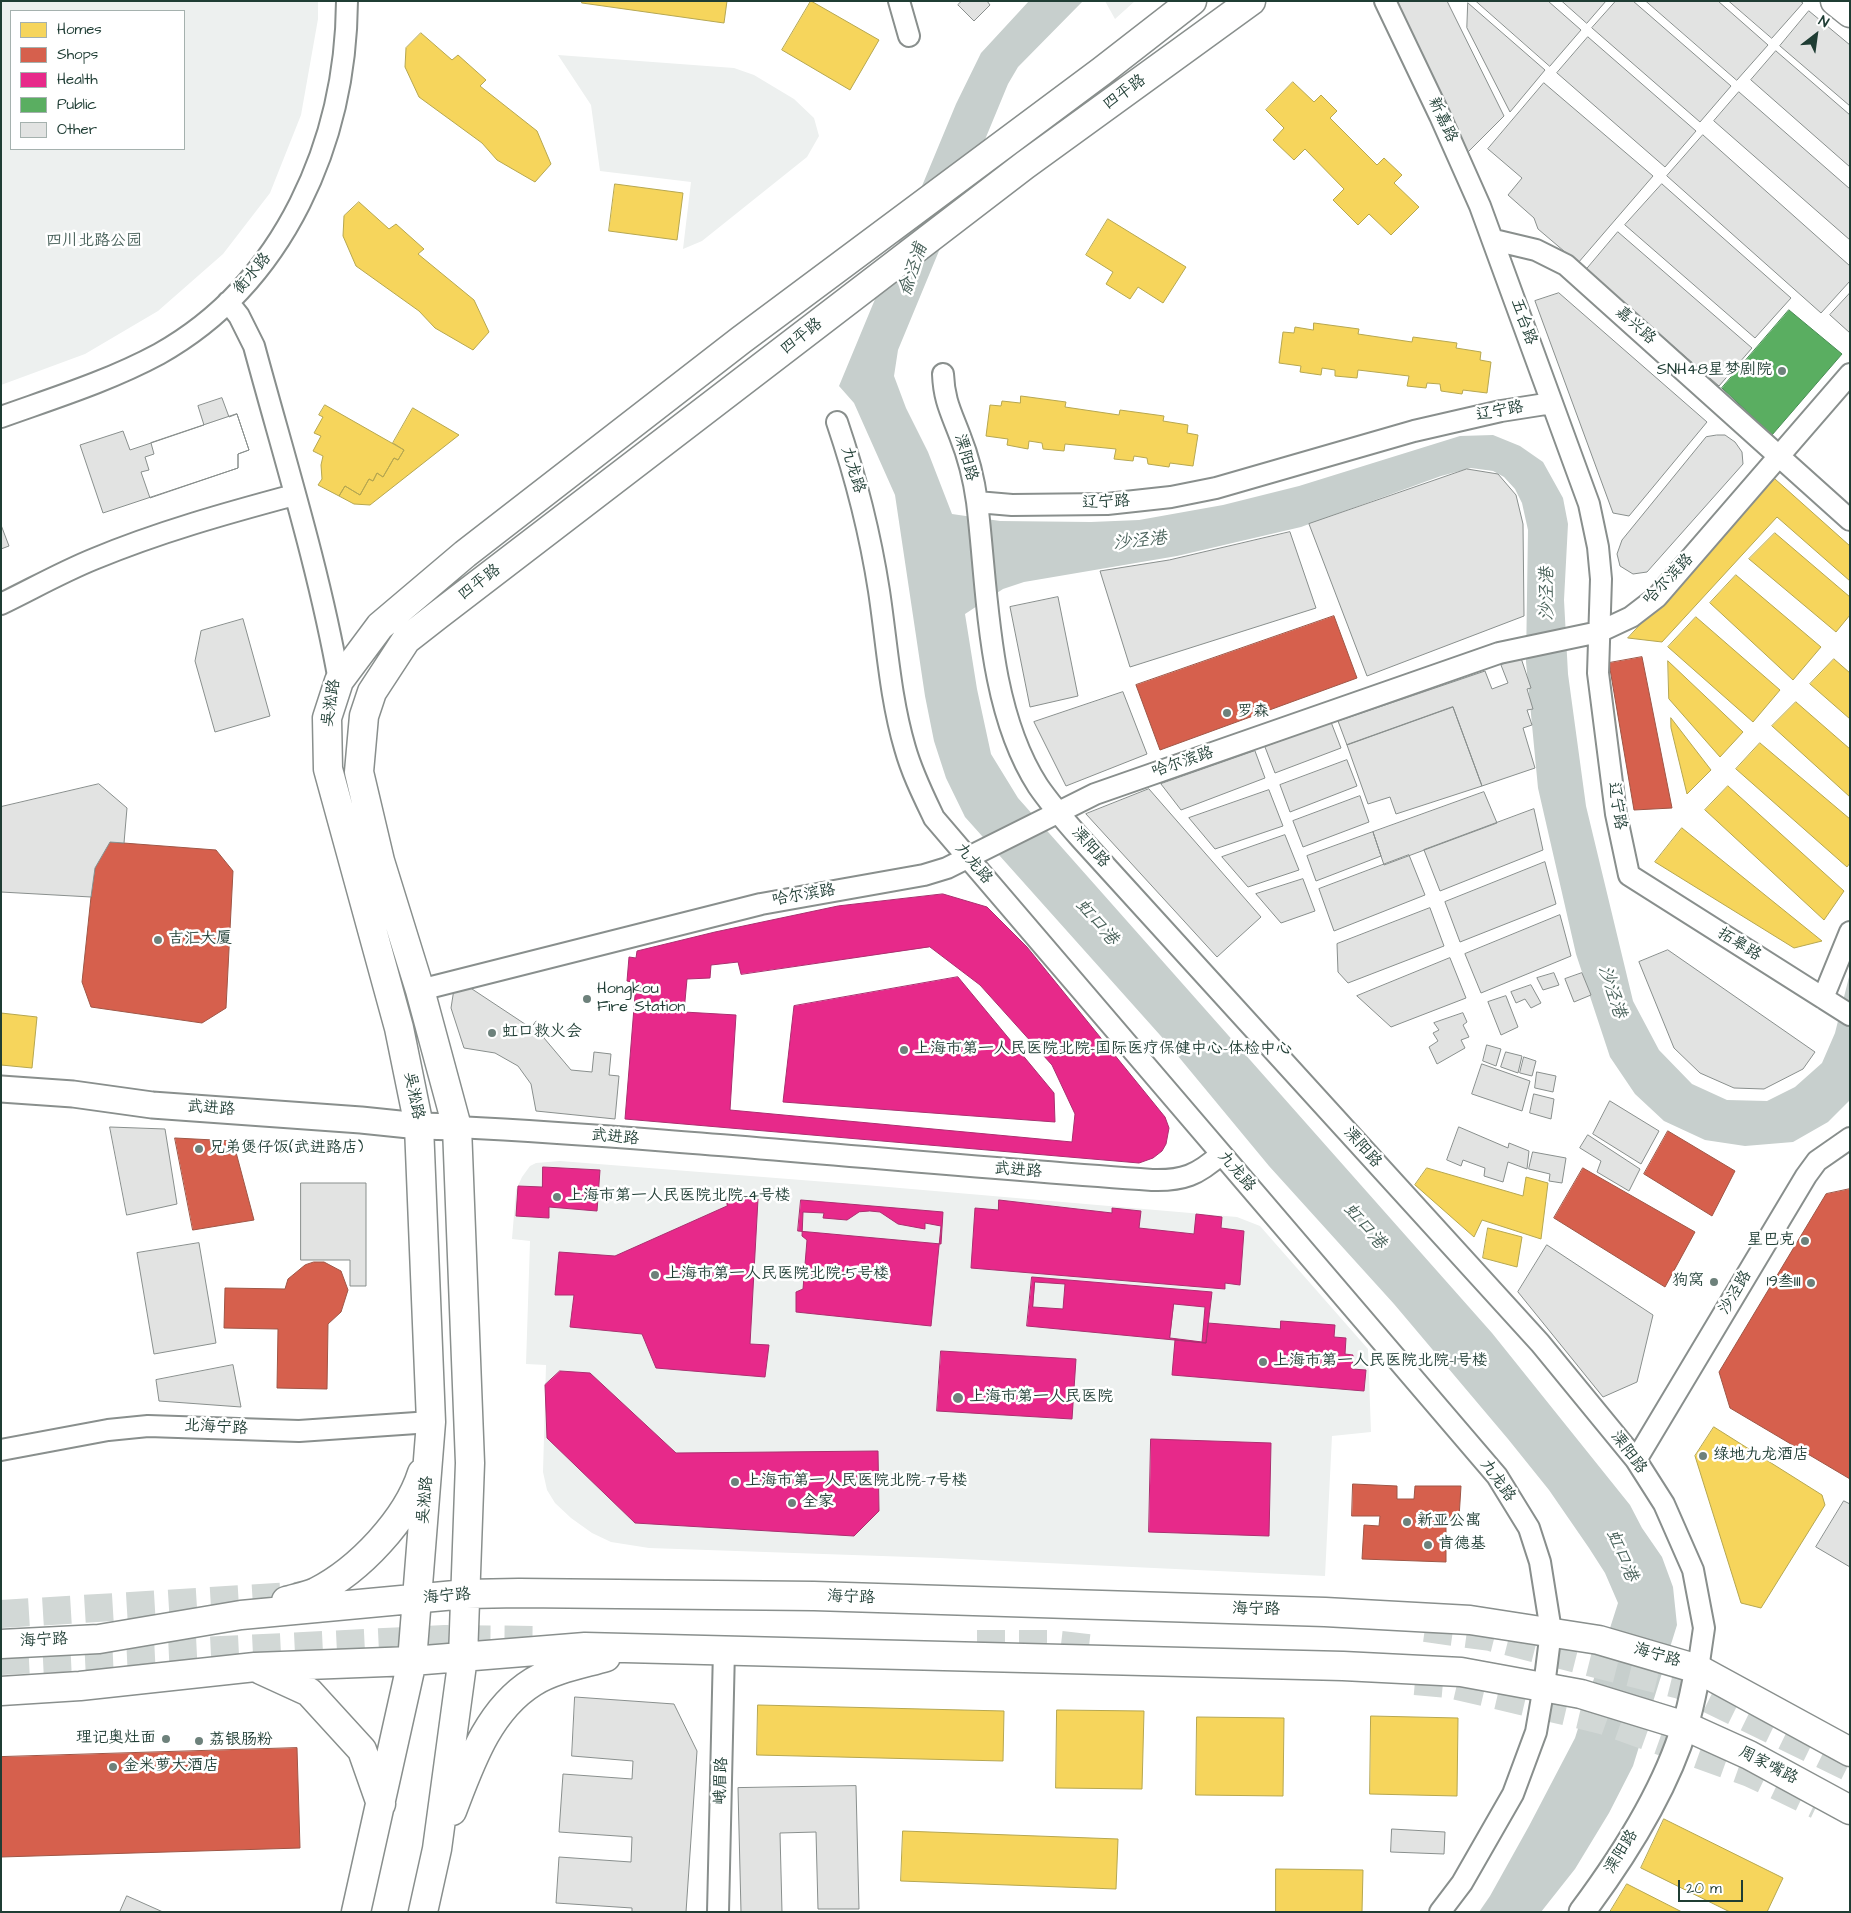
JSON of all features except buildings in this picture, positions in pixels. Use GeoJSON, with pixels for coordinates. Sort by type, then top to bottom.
{"type":"FeatureCollection","features":[{"type":"Feature","properties":{"kind":"main road","name":"四平路"},"geometry":{"type":"LineString","coordinates":[[339,681],[380,626],[465,554],[734,346],[1192,1]]}},
{"type":"Feature","properties":{"kind":"main road","name":"四平路"},"geometry":{"type":"LineString","coordinates":[[372,692],[406,640],[1025,165],[1251,1]]}},
{"type":"Feature","properties":{"kind":"main road"},"geometry":{"type":"LineString","coordinates":[[1835,1],[1850,13]]}},
{"type":"Feature","properties":{"kind":"main road","name":"吴淞路"},"geometry":{"type":"LineString","coordinates":[[339,681],[327,718],[328,769],[397,1020],[419,1126],[431,1434],[412,1661],[356,1912]]}},
{"type":"Feature","properties":{"kind":"main road","name":"吴淞路"},"geometry":{"type":"LineString","coordinates":[[372,692],[363,724],[359,772],[380,861],[420,990],[457,1127],[470,1454],[466,1594],[463,1657],[437,1849],[423,1912]]}},
{"type":"Feature","properties":{"kind":"main road"},"geometry":{"type":"LineString","coordinates":[[241,1615],[314,1593],[337,1579],[356,1564],[402,1515],[417,1487],[431,1434]]}},
{"type":"Feature","properties":{"kind":"main road","name":"海宁路"},"geometry":{"type":"LineString","coordinates":[[1,1644],[99,1639],[241,1615],[418,1600],[466,1594],[519,1592],[814,1596],[1325,1612],[1470,1620],[1551,1631],[1599,1640],[1690,1666]]}},
{"type":"Feature","properties":{"kind":"main road"},"geometry":{"type":"LineString","coordinates":[[1,1691],[80,1686],[255,1667],[412,1661],[585,1647],[724,1649],[1362,1667],[1461,1672],[1581,1694],[1685,1726]]}},
{"type":"Feature","properties":{"kind":"main road"},"geometry":{"type":"LineString","coordinates":[[437,1849],[474,1757],[489,1728],[509,1702],[534,1682],[557,1671],[606,1656],[644,1648]]}},
{"type":"Feature","properties":{"kind":"main road"},"geometry":{"type":"LineString","coordinates":[[1690,1666],[1850,1752]]}},
{"type":"Feature","properties":{"kind":"main road"},"geometry":{"type":"LineString","coordinates":[[255,1667],[309,1692],[356,1742],[362,1750],[381,1804]]}},
{"type":"Feature","properties":{"kind":"main road","name":"周家嘴路"},"geometry":{"type":"LineString","coordinates":[[1685,1726],[1749,1755],[1850,1810]]}},
{"type":"Feature","properties":{"kind":"street","name":"衡水路"},"geometry":{"type":"LineString","coordinates":[[1,417],[139,365],[161,352],[228,302],[254,275],[282,236],[303,199],[333,120],[342,80],[347,30],[347,1]]}},
{"type":"Feature","properties":{"kind":"street"},"geometry":{"type":"LineString","coordinates":[[899,1],[909,36]]}},
{"type":"Feature","properties":{"kind":"street","name":"新嘉路"},"geometry":{"type":"LineString","coordinates":[[1385,1],[1440,116],[1494,240]]}},
{"type":"Feature","properties":{"kind":"street","name":"五台路"},"geometry":{"type":"LineString","coordinates":[[1494,240],[1552,403]]}},
{"type":"Feature","properties":{"kind":"street","name":"嘉兴路"},"geometry":{"type":"LineString","coordinates":[[1494,240],[1536,250],[1566,265],[1780,455],[1850,520]]}},
{"type":"Feature","properties":{"kind":"street","name":"吴淞路"},"geometry":{"type":"LineString","coordinates":[[228,302],[254,346],[329,626],[339,681]]}},
{"type":"Feature","properties":{"kind":"street","name":"溧阳路"},"geometry":{"type":"LineString","coordinates":[[943,374],[944,394],[948,410],[967,456],[977,510],[994,657],[1004,704],[1019,747],[1034,777],[1049,815],[1540,1343],[1636,1460],[1664,1504],[1693,1570],[1704,1628],[1690,1666],[1685,1726],[1662,1783],[1629,1842],[1582,1912]]}},
{"type":"Feature","properties":{"kind":"street","name":"哈尔滨路"},"geometry":{"type":"LineString","coordinates":[[420,990],[761,904],[924,875],[968,860],[1049,815],[1095,794],[1499,653],[1599,632],[1631,617],[1656,597],[1850,374]]}},
{"type":"Feature","properties":{"kind":"street","name":"辽宁路"},"geometry":{"type":"LineString","coordinates":[[977,510],[1003,505],[1107,504],[1171,497],[1216,488],[1423,429],[1501,411],[1552,403],[1581,477],[1595,524],[1601,579],[1598,673],[1616,814],[1629,874]]}},
{"type":"Feature","properties":{"kind":"street","name":"九龙路"},"geometry":{"type":"LineString","coordinates":[[837,422],[857,482],[870,540],[886,654],[904,748],[915,780],[934,818],[1496,1476],[1520,1512],[1535,1546],[1544,1578],[1551,1631],[1536,1732],[1514,1794],[1462,1883],[1440,1912]]}},
{"type":"Feature","properties":{"kind":"street"},"geometry":{"type":"LineString","coordinates":[[1,604],[71,569],[133,544],[189,524],[294,495]]}},
{"type":"Feature","properties":{"kind":"street","name":"拓皋路"},"geometry":{"type":"LineString","coordinates":[[1629,874],[1846,1013]]}},
{"type":"Feature","properties":{"kind":"street"},"geometry":{"type":"LineString","coordinates":[[1823,998],[1850,932]]}},
{"type":"Feature","properties":{"kind":"street","name":"武进路"},"geometry":{"type":"LineString","coordinates":[[1,1089],[73,1094],[152,1105],[419,1126],[534,1131],[965,1167],[1152,1180],[1176,1180],[1187,1177],[1204,1170],[1221,1154]]}},
{"type":"Feature","properties":{"kind":"street","name":"沙泾路"},"geometry":{"type":"LineString","coordinates":[[1636,1460],[1806,1176],[1818,1161],[1850,1138]]}},
{"type":"Feature","properties":{"kind":"street","name":"北海宁路"},"geometry":{"type":"LineString","coordinates":[[1,1450],[108,1430],[148,1426],[431,1434]]}},
{"type":"Feature","properties":{"kind":"street","name":"峨眉路"},"geometry":{"type":"LineString","coordinates":[[718,1912],[724,1649]]}},
{"type":"Feature","properties":{"kind":"shaded area","name":"四川北路公园"},"geometry":{"type":"Polygon","coordinates":[[[1,1],[318,1],[318,19],[301,115],[270,193],[223,254],[158,311],[85,354],[1,385],[1,1]]]}},
{"type":"Feature","properties":{"kind":"shaded area"},"geometry":{"type":"Polygon","coordinates":[[[1105,1],[1135,1],[1115,19],[1105,1]]]}},
{"type":"Feature","properties":{"kind":"shaded area"},"geometry":{"type":"Polygon","coordinates":[[[558,55],[734,68],[754,75],[794,99],[814,118],[819,136],[807,157],[702,241],[683,249],[691,182],[600,171],[591,105],[558,55]]]}},
{"type":"Feature","properties":{"kind":"shaded area","name":"上海市第一人民医院"},"geometry":{"type":"Polygon","coordinates":[[[560,1161],[1237,1217],[1260,1226],[1368,1349],[1371,1432],[1332,1436],[1325,1576],[940,1558],[649,1548],[611,1542],[592,1533],[571,1518],[555,1503],[547,1490],[543,1472],[546,1365],[526,1364],[530,1241],[512,1239],[516,1190],[522,1177],[530,1166],[536,1163],[560,1161]]]}},
{"type":"Feature","properties":{"kind":"water"},"geometry":{"type":"Polygon","coordinates":[[[1029,1],[1083,1],[1018,67],[1008,84],[898,350],[894,376],[906,408],[928,452],[952,514],[1000,521],[1091,522],[1139,520],[1223,505],[1299,486],[1460,436],[1493,435],[1520,446],[1543,462],[1563,498],[1568,524],[1564,600],[1568,674],[1586,806],[1633,1001],[1659,1050],[1692,1084],[1727,1100],[1767,1101],[1795,1087],[1822,1063],[1835,1033],[1850,973],[1850,1100],[1828,1122],[1793,1142],[1745,1146],[1705,1140],[1664,1121],[1635,1094],[1610,1057],[1576,954],[1538,788],[1526,662],[1528,530],[1522,503],[1515,489],[1504,477],[1493,471],[1471,468],[1441,476],[1301,527],[1177,556],[1024,582],[1003,589],[965,614],[977,689],[991,754],[1018,798],[1492,1333],[1630,1505],[1642,1528],[1662,1557],[1673,1587],[1677,1625],[1633,1766],[1609,1813],[1575,1869],[1541,1912],[1479,1912],[1529,1826],[1575,1738],[1618,1603],[1605,1573],[1549,1490],[1394,1304],[1269,1166],[1168,1044],[965,817],[946,778],[934,741],[925,696],[895,495],[854,403],[839,386],[956,104],[981,53],[1029,1]]]}},
{"type":"Feature","properties":{"kind":"tunnel"},"geometry":{"type":"LineString","coordinates":[[1,1614],[309,1595]]}},
{"type":"Feature","properties":{"kind":"tunnel"},"geometry":{"type":"LineString","coordinates":[[1425,1628],[1490,1637],[1680,1685],[1850,1768]]}},
{"type":"Feature","properties":{"kind":"tunnel"},"geometry":{"type":"LineString","coordinates":[[1,1661],[445,1639],[544,1640]]}},
{"type":"Feature","properties":{"kind":"tunnel"},"geometry":{"type":"LineString","coordinates":[[977,1644],[1053,1644],[1096,1649]]}},
{"type":"Feature","properties":{"kind":"tunnel"},"geometry":{"type":"LineString","coordinates":[[1415,1681],[1449,1684],[1602,1720],[1750,1773],[1817,1805]]}},
{"type":"Feature","properties":{"kind":"place","name":"SNH48星梦剧院"},"geometry":{"type":"Point","coordinates":[1782,371]}},
{"type":"Feature","properties":{"kind":"place","name":"罗森"},"geometry":{"type":"Point","coordinates":[1227,713]}},
{"type":"Feature","properties":{"kind":"place","name":"吉汇大厦"},"geometry":{"type":"Point","coordinates":[158,940]}},
{"type":"Feature","properties":{"kind":"place","name":"Hongkou Fire Station"},"geometry":{"type":"Point","coordinates":[587,999]}},
{"type":"Feature","properties":{"kind":"place","name":"虹口救火会"},"geometry":{"type":"Point","coordinates":[492,1033]}},
{"type":"Feature","properties":{"kind":"place","name":"上海市第一人民医院北院-国际医疗保健中心-体检中心"},"geometry":{"type":"Point","coordinates":[904,1050]}},
{"type":"Feature","properties":{"kind":"place","name":"兄弟煲仔饭(武进路店)"},"geometry":{"type":"Point","coordinates":[199,1149]}},
{"type":"Feature","properties":{"kind":"place","name":"上海市第一人民医院北院-4号楼"},"geometry":{"type":"Point","coordinates":[557,1197]}},
{"type":"Feature","properties":{"kind":"place","name":"星巴克"},"geometry":{"type":"Point","coordinates":[1805,1241]}},
{"type":"Feature","properties":{"kind":"place","name":"上海市第一人民医院北院-5号楼"},"geometry":{"type":"Point","coordinates":[655,1275]}},
{"type":"Feature","properties":{"kind":"place","name":"狗窝"},"geometry":{"type":"Point","coordinates":[1714,1282]}},
{"type":"Feature","properties":{"kind":"place","name":"19叁III"},"geometry":{"type":"Point","coordinates":[1811,1283]}},
{"type":"Feature","properties":{"kind":"place","name":"上海市第一人民医院北院-1号楼"},"geometry":{"type":"Point","coordinates":[1263,1362]}},
{"type":"Feature","properties":{"kind":"place","name":"上海市第一人民医院"},"geometry":{"type":"Point","coordinates":[958,1398]}},
{"type":"Feature","properties":{"kind":"place","name":"绿地九龙酒店"},"geometry":{"type":"Point","coordinates":[1703,1456]}},
{"type":"Feature","properties":{"kind":"place","name":"上海市第一人民医院北院-7号楼"},"geometry":{"type":"Point","coordinates":[735,1482]}},
{"type":"Feature","properties":{"kind":"place","name":"全家"},"geometry":{"type":"Point","coordinates":[792,1503]}},
{"type":"Feature","properties":{"kind":"place","name":"新亚公寓"},"geometry":{"type":"Point","coordinates":[1407,1522]}},
{"type":"Feature","properties":{"kind":"place","name":"肯德基"},"geometry":{"type":"Point","coordinates":[1428,1545]}},
{"type":"Feature","properties":{"kind":"place","name":"理记奥灶面"},"geometry":{"type":"Point","coordinates":[166,1739]}},
{"type":"Feature","properties":{"kind":"place","name":"荔银肠粉"},"geometry":{"type":"Point","coordinates":[199,1741]}},
{"type":"Feature","properties":{"kind":"place","name":"金米萝大酒店"},"geometry":{"type":"Point","coordinates":[113,1767]}},
{"type":"Feature","properties":{"kind":"water label","name":"俞泾浦"},"geometry":{"type":"Point","coordinates":[914,270]}},
{"type":"Feature","properties":{"kind":"water label","name":"沙泾港"},"geometry":{"type":"Point","coordinates":[1140,542]}},
{"type":"Feature","properties":{"kind":"water label","name":"沙泾港"},"geometry":{"type":"Point","coordinates":[1548,594]}},
{"type":"Feature","properties":{"kind":"water label","name":"虹口港"},"geometry":{"type":"Point","coordinates":[1096,923]}},
{"type":"Feature","properties":{"kind":"water label","name":"沙泾港"},"geometry":{"type":"Point","coordinates":[1611,992]}},
{"type":"Feature","properties":{"kind":"water label","name":"虹口港"},"geometry":{"type":"Point","coordinates":[1364,1227]}},
{"type":"Feature","properties":{"kind":"water label","name":"虹口港"},"geometry":{"type":"Point","coordinates":[1621,1556]}}]}
